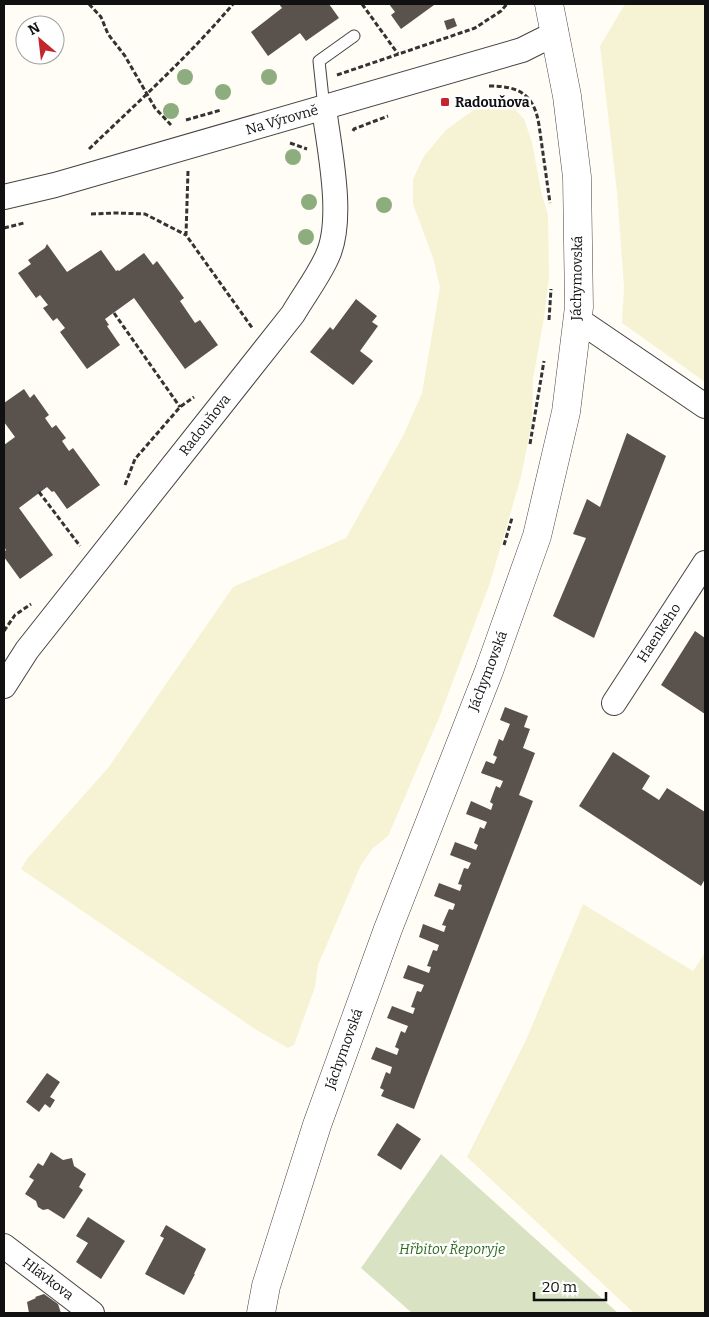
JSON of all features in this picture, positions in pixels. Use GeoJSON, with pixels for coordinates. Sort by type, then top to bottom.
{"type":"FeatureCollection","features":[{"type":"Feature","properties":{"kind":"street","name":"Jáchymovská"},"geometry":{"type":"LineString","coordinates":[[260,1313],[266,1286],[316,1125],[388,929],[489,671],[538,536],[566,412],[579,306],[577,177],[567,96],[549,4]]}},
{"type":"Feature","properties":{"kind":"street","name":"Na Výrovně"},"geometry":{"type":"LineString","coordinates":[[4,198],[55,185],[522,50],[556,33]]}},
{"type":"Feature","properties":{"kind":"street","name":"Radouňova"},"geometry":{"type":"LineString","coordinates":[[4,686],[27,650],[293,314],[328,256],[336,224],[332,168],[324,108]]}},
{"type":"Feature","properties":{"kind":"street"},"geometry":{"type":"LineString","coordinates":[[577,319],[705,406]]}},
{"type":"Feature","properties":{"kind":"street","name":"Haenkeho"},"geometry":{"type":"LineString","coordinates":[[614,703],[705,563]]}},
{"type":"Feature","properties":{"kind":"street","name":"Hlávkova"},"geometry":{"type":"LineString","coordinates":[[4,1246],[92,1313]]}},
{"type":"Feature","properties":{"kind":"lane"},"geometry":{"type":"LineString","coordinates":[[324,108],[319,61],[354,36]]}},
{"type":"Feature","properties":{"kind":"path"},"geometry":{"type":"LineString","coordinates":[[89,4],[100,17],[108,34],[124,56],[155,108],[169,125],[223,110]]}},
{"type":"Feature","properties":{"kind":"path"},"geometry":{"type":"LineString","coordinates":[[101,146],[89,150],[217,23],[233,4]]}},
{"type":"Feature","properties":{"kind":"path"},"geometry":{"type":"LineString","coordinates":[[362,4],[398,54]]}},
{"type":"Feature","properties":{"kind":"path"},"geometry":{"type":"LineString","coordinates":[[322,80],[474,28],[501,12],[507,4]]}},
{"type":"Feature","properties":{"kind":"path"},"geometry":{"type":"LineString","coordinates":[[486,85],[506,86],[520,91],[531,100],[538,118],[550,207]]}},
{"type":"Feature","properties":{"kind":"path"},"geometry":{"type":"LineString","coordinates":[[349,137],[354,129],[394,113]]}},
{"type":"Feature","properties":{"kind":"path"},"geometry":{"type":"LineString","coordinates":[[287,143],[306,148],[310,153]]}},
{"type":"Feature","properties":{"kind":"path"},"geometry":{"type":"LineString","coordinates":[[186,235],[188,168]]}},
{"type":"Feature","properties":{"kind":"path"},"geometry":{"type":"LineString","coordinates":[[91,214],[145,214],[186,235],[257,335]]}},
{"type":"Feature","properties":{"kind":"path"},"geometry":{"type":"LineString","coordinates":[[4,228],[24,223]]}},
{"type":"Feature","properties":{"kind":"path"},"geometry":{"type":"LineString","coordinates":[[549,321],[551,283]]}},
{"type":"Feature","properties":{"kind":"path"},"geometry":{"type":"LineString","coordinates":[[114,313],[180,407]]}},
{"type":"Feature","properties":{"kind":"path"},"geometry":{"type":"LineString","coordinates":[[530,445],[544,360]]}},
{"type":"Feature","properties":{"kind":"path"},"geometry":{"type":"LineString","coordinates":[[123,491],[135,459],[180,407],[196,396]]}},
{"type":"Feature","properties":{"kind":"path"},"geometry":{"type":"LineString","coordinates":[[39,492],[81,547]]}},
{"type":"Feature","properties":{"kind":"path"},"geometry":{"type":"LineString","coordinates":[[501,554],[513,517]]}},
{"type":"Feature","properties":{"kind":"path"},"geometry":{"type":"LineString","coordinates":[[4,631],[15,615],[38,599]]}},
{"type":"Feature","properties":{"kind":"shaded area"},"geometry":{"type":"Polygon","coordinates":[[[625,4],[705,4],[705,382],[622,323],[624,287],[617,192],[600,46],[625,4]]]}},
{"type":"Feature","properties":{"kind":"shaded area"},"geometry":{"type":"Polygon","coordinates":[[[497,101],[511,105],[524,119],[532,142],[541,191],[548,215],[549,277],[533,379],[532,422],[521,477],[490,583],[439,718],[388,836],[372,849],[361,865],[318,965],[315,987],[294,1045],[288,1048],[258,1031],[21,869],[27,859],[108,768],[233,587],[346,538],[404,434],[422,393],[440,287],[433,258],[413,204],[413,179],[424,156],[446,130],[479,106],[497,101]]]}},
{"type":"Feature","properties":{"kind":"shaded area"},"geometry":{"type":"Polygon","coordinates":[[[583,904],[693,971],[705,953],[705,1313],[634,1313],[467,1157],[526,1040],[583,904]]]}},
{"type":"Feature","properties":{"kind":"green space","name":"Hřbitov Řeporyje"},"geometry":{"type":"Polygon","coordinates":[[[441,1154],[618,1313],[412,1313],[361,1268],[441,1154]]]}},
{"type":"Feature","properties":{"kind":"building"},"geometry":{"type":"Polygon","coordinates":[[[279,4],[329,4],[339,18],[306,41],[300,33],[268,56],[251,32],[282,8],[279,4]]]}},
{"type":"Feature","properties":{"kind":"building"},"geometry":{"type":"Polygon","coordinates":[[[389,4],[434,5],[401,29],[391,15],[395,12],[389,4]]]}},
{"type":"Feature","properties":{"kind":"building"},"geometry":{"type":"Polygon","coordinates":[[[454,18],[457,26],[447,30],[444,21],[454,18]]]}},
{"type":"Feature","properties":{"kind":"building"},"geometry":{"type":"Polygon","coordinates":[[[47,244],[67,272],[101,250],[116,271],[119,271],[144,253],[153,265],[157,261],[184,298],[180,301],[195,323],[200,320],[218,345],[185,369],[134,298],[105,319],[109,325],[107,326],[120,345],[87,369],[60,332],[65,328],[57,318],[53,321],[43,308],[48,305],[40,295],[36,298],[18,273],[31,264],[28,260],[45,248],[47,244]]]}},
{"type":"Feature","properties":{"kind":"building"},"geometry":{"type":"Polygon","coordinates":[[[356,299],[377,316],[372,322],[378,326],[360,351],[373,361],[353,385],[310,352],[330,327],[333,330],[356,299]]]}},
{"type":"Feature","properties":{"kind":"building"},"geometry":{"type":"Polygon","coordinates":[[[24,389],[30,398],[34,394],[49,415],[45,418],[52,428],[56,425],[66,438],[62,441],[69,451],[73,448],[100,485],[67,509],[54,491],[52,492],[47,487],[19,508],[53,555],[20,579],[4,557],[6,550],[4,547],[4,445],[15,437],[4,422],[4,403],[24,389]]]}},
{"type":"Feature","properties":{"kind":"building"},"geometry":{"type":"Polygon","coordinates":[[[627,433],[666,456],[594,638],[553,616],[586,538],[573,534],[587,499],[600,507],[627,433]]]}},
{"type":"Feature","properties":{"kind":"building"},"geometry":{"type":"Polygon","coordinates":[[[695,631],[705,638],[705,714],[661,685],[695,631]]]}},
{"type":"Feature","properties":{"kind":"building"},"geometry":{"type":"Polygon","coordinates":[[[505,707],[528,716],[524,727],[530,729],[523,748],[535,753],[519,795],[533,801],[414,1109],[381,1096],[384,1090],[380,1088],[386,1072],[390,1074],[392,1067],[371,1059],[376,1047],[397,1055],[399,1049],[395,1047],[401,1031],[405,1033],[408,1026],[387,1018],[392,1006],[413,1014],[415,1008],[411,1007],[417,991],[421,992],[424,985],[403,978],[408,965],[429,973],[431,967],[427,966],[433,950],[437,951],[439,945],[419,937],[423,924],[444,932],[446,926],[442,925],[449,909],[453,910],[455,904],[434,896],[439,883],[460,891],[462,885],[458,884],[464,868],[468,869],[471,863],[450,855],[455,842],[476,850],[478,845],[474,843],[480,827],[484,829],[487,822],[466,814],[471,801],[491,810],[493,804],[490,802],[496,786],[500,788],[503,781],[481,773],[486,761],[494,764],[497,757],[493,755],[499,739],[503,741],[510,724],[500,720],[505,707]]]}},
{"type":"Feature","properties":{"kind":"building"},"geometry":{"type":"Polygon","coordinates":[[[613,752],[650,776],[642,789],[659,800],[667,788],[705,812],[705,879],[701,886],[579,806],[613,752]]]}},
{"type":"Feature","properties":{"kind":"building"},"geometry":{"type":"Polygon","coordinates":[[[47,1073],[60,1082],[50,1097],[55,1100],[50,1108],[45,1104],[39,1112],[26,1102],[47,1073]]]}},
{"type":"Feature","properties":{"kind":"building"},"geometry":{"type":"Polygon","coordinates":[[[397,1123],[421,1139],[401,1170],[377,1155],[397,1123]]]}},
{"type":"Feature","properties":{"kind":"building"},"geometry":{"type":"Polygon","coordinates":[[[51,1152],[63,1160],[72,1158],[74,1166],[86,1174],[79,1187],[83,1190],[64,1219],[48,1209],[43,1210],[38,1207],[36,1201],[25,1194],[34,1180],[29,1177],[38,1163],[43,1166],[51,1152]]]}},
{"type":"Feature","properties":{"kind":"building"},"geometry":{"type":"Polygon","coordinates":[[[88,1217],[125,1241],[101,1279],[76,1262],[88,1243],[76,1236],[88,1217]]]}},
{"type":"Feature","properties":{"kind":"building"},"geometry":{"type":"Polygon","coordinates":[[[166,1225],[206,1249],[184,1295],[145,1274],[164,1238],[160,1236],[166,1225]]]}},
{"type":"Feature","properties":{"kind":"building"},"geometry":{"type":"Polygon","coordinates":[[[44,1294],[58,1304],[61,1313],[29,1313],[27,1302],[44,1294]]]}},
{"type":"Feature","properties":{"kind":"place","name":"Radouňova"},"geometry":{"type":"Point","coordinates":[445,102]}}]}
